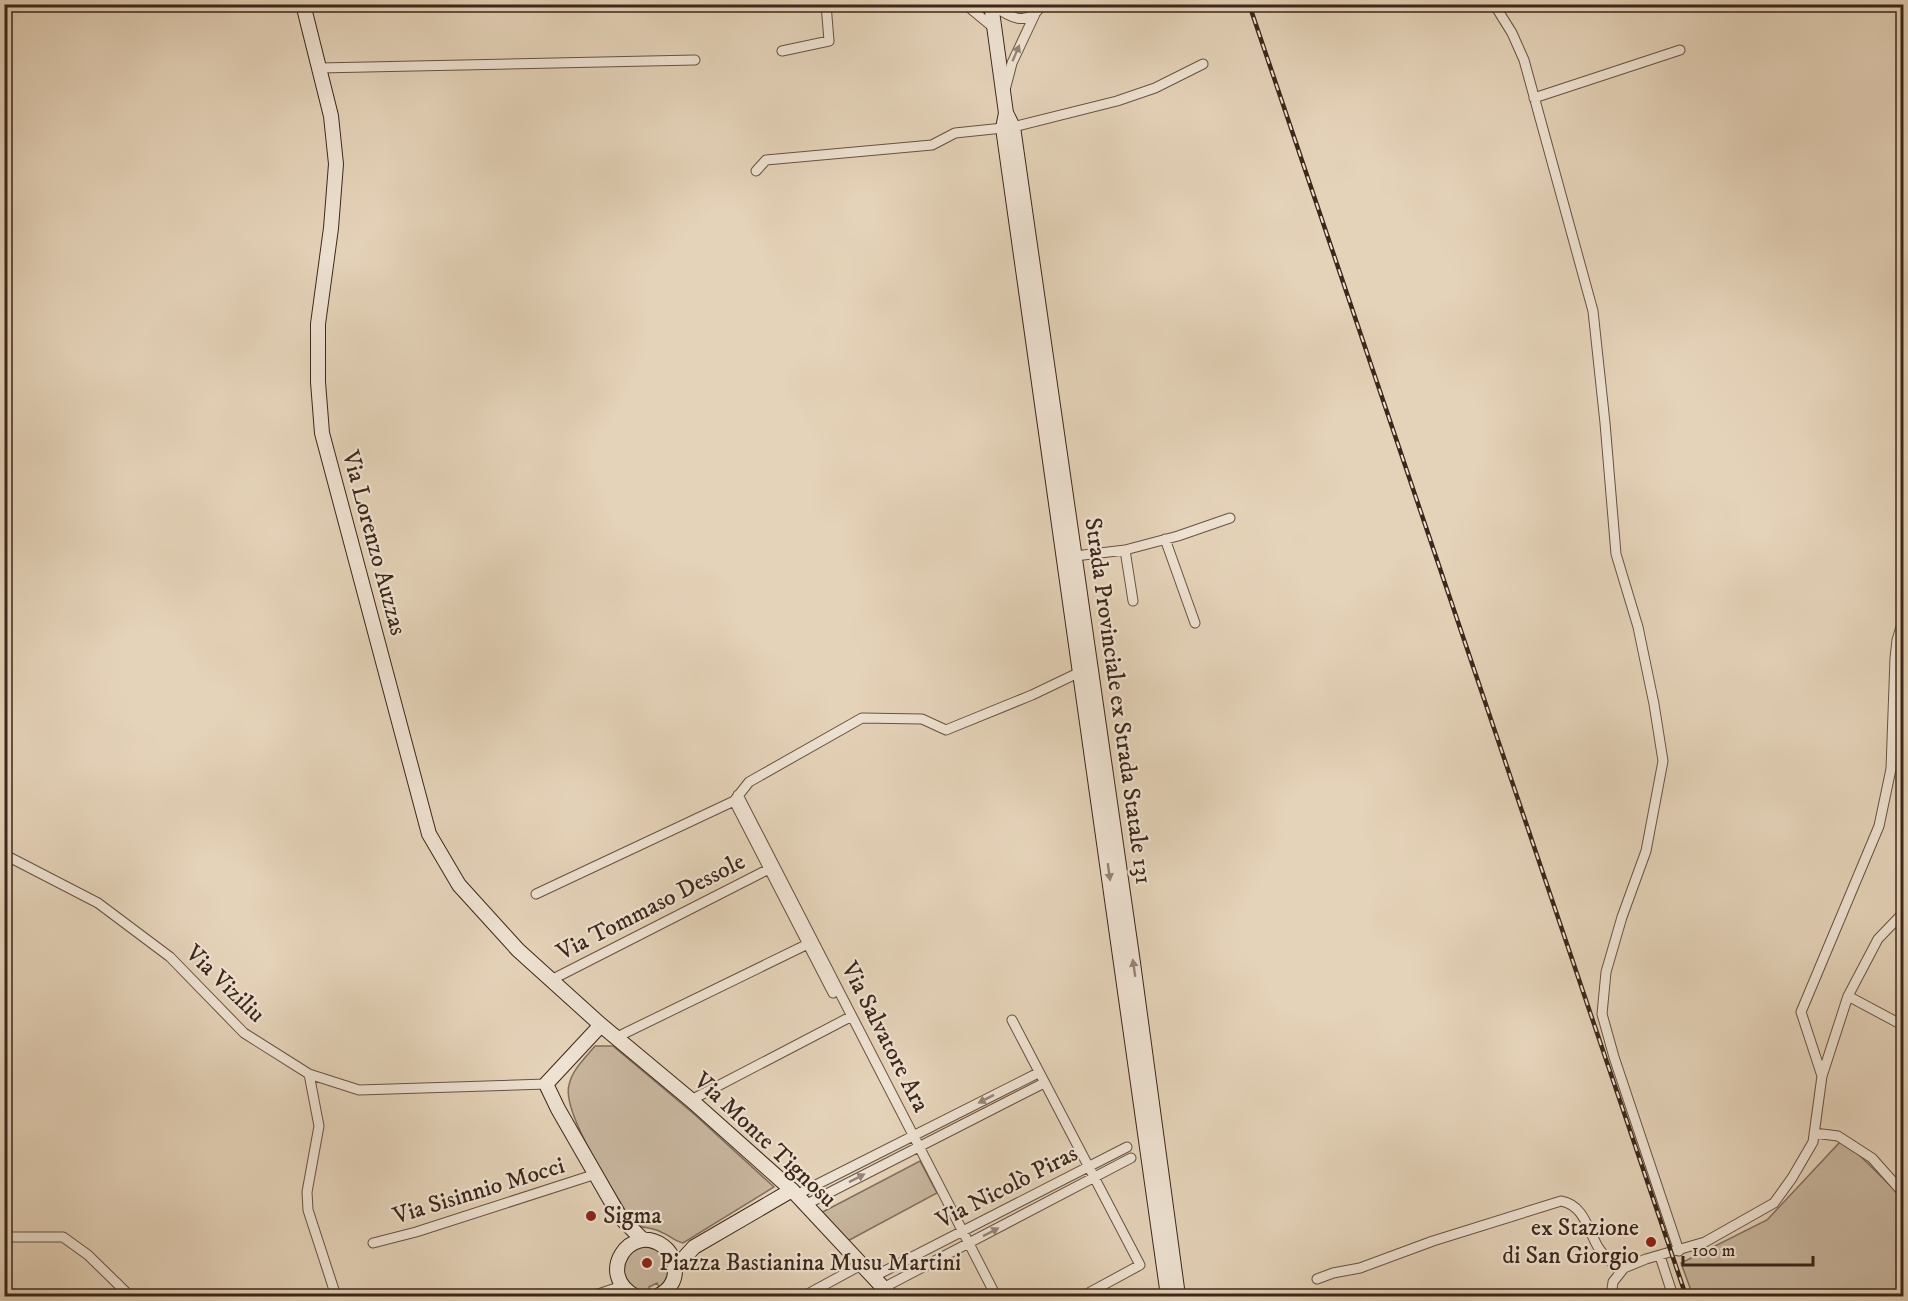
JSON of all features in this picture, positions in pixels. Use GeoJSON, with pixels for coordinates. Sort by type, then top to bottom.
{"type":"FeatureCollection","features":[{"type":"Feature","properties":{"kind":"main road","name":"Via Lorenzo Auzzas"},"geometry":{"type":"LineString","coordinates":[[303,4],[331,116],[336,164],[331,228],[318,324],[318,382],[322,433],[429,834],[459,885],[518,950],[601,1025]]}},
{"type":"Feature","properties":{"kind":"main road","name":"Strada Provinciale ex Strada Statale 131"},"geometry":{"type":"LineString","coordinates":[[991,4],[1080,672],[1168,1296]]}},
{"type":"Feature","properties":{"kind":"main road","name":"Strada Provinciale ex Strada Statale 131"},"geometry":{"type":"LineString","coordinates":[[1008,127],[1075,556],[1178,1296]]}},
{"type":"Feature","properties":{"kind":"main road","name":"Via Monte Tignosu"},"geometry":{"type":"LineString","coordinates":[[601,1025],[691,1100],[798,1197],[882,1287]]}},
{"type":"Feature","properties":{"kind":"main road"},"geometry":{"type":"LineString","coordinates":[[601,1025],[546,1084],[620,1217],[643,1240]]}},
{"type":"Feature","properties":{"kind":"main road"},"geometry":{"type":"LineString","coordinates":[[667,1249],[694,1247],[798,1197]]}},
{"type":"Feature","properties":{"kind":"main road"},"geometry":{"type":"LineString","coordinates":[[620,1217],[626,1248]]}},
{"type":"Feature","properties":{"kind":"main road"},"geometry":{"type":"LineString","coordinates":[[634,1296],[622,1286],[616,1270],[621,1254],[626,1248],[643,1240],[652,1241],[667,1249],[673,1258],[675,1276],[663,1295]]}},
{"type":"Feature","properties":{"kind":"main road"},"geometry":{"type":"LineString","coordinates":[[675,1268],[694,1247]]}},
{"type":"Feature","properties":{"kind":"street"},"geometry":{"type":"LineString","coordinates":[[782,51],[829,41],[826,4]]}},
{"type":"Feature","properties":{"kind":"street"},"geometry":{"type":"LineString","coordinates":[[965,4],[994,28]]}},
{"type":"Feature","properties":{"kind":"street"},"geometry":{"type":"LineString","coordinates":[[991,4],[1006,16],[1016,19],[1035,14]]}},
{"type":"Feature","properties":{"kind":"street"},"geometry":{"type":"LineString","coordinates":[[1003,95],[1012,63],[1042,4]]}},
{"type":"Feature","properties":{"kind":"street"},"geometry":{"type":"LineString","coordinates":[[1494,4],[1512,33],[1524,60],[1593,311],[1616,554],[1638,627],[1663,761],[1646,851],[1606,972],[1602,1014],[1614,1057],[1679,1251]]}},
{"type":"Feature","properties":{"kind":"street"},"geometry":{"type":"LineString","coordinates":[[1534,98],[1680,50]]}},
{"type":"Feature","properties":{"kind":"street"},"geometry":{"type":"LineString","coordinates":[[319,68],[695,60]]}},
{"type":"Feature","properties":{"kind":"street"},"geometry":{"type":"LineString","coordinates":[[756,171],[766,160],[932,145],[955,134],[1008,127],[1117,101],[1155,88],[1203,64]]}},
{"type":"Feature","properties":{"kind":"street"},"geometry":{"type":"LineString","coordinates":[[1075,556],[1125,550],[1230,518]]}},
{"type":"Feature","properties":{"kind":"street"},"geometry":{"type":"LineString","coordinates":[[1165,539],[1196,623]]}},
{"type":"Feature","properties":{"kind":"street"},"geometry":{"type":"LineString","coordinates":[[1125,550],[1133,601]]}},
{"type":"Feature","properties":{"kind":"street"},"geometry":{"type":"LineString","coordinates":[[1822,1076],[1801,1012],[1880,826],[1891,770],[1895,658],[1897,640],[1904,616]]}},
{"type":"Feature","properties":{"kind":"street"},"geometry":{"type":"LineString","coordinates":[[536,894],[736,798],[748,782],[862,718],[922,719],[946,730],[1032,695],[1080,672]]}},
{"type":"Feature","properties":{"kind":"street","name":"Via Salvatore Ara"},"geometry":{"type":"LineString","coordinates":[[736,798],[770,869],[811,943]]}},
{"type":"Feature","properties":{"kind":"street","name":"Via Salvatore Ara"},"geometry":{"type":"LineString","coordinates":[[736,798],[917,1148],[990,1296]]}},
{"type":"Feature","properties":{"kind":"street","name":"Via Viziliu"},"geometry":{"type":"LineString","coordinates":[[4,852],[9,857],[98,903],[170,957],[244,1033],[309,1074],[359,1090],[546,1084]]}},
{"type":"Feature","properties":{"kind":"street","name":"Via Tommaso Dessole"},"geometry":{"type":"LineString","coordinates":[[551,980],[770,869]]}},
{"type":"Feature","properties":{"kind":"street"},"geometry":{"type":"LineString","coordinates":[[1611,1296],[1613,1282],[1624,1268],[1646,1259],[1705,1242],[1774,1203],[1813,1142],[1822,1076],[1848,996],[1878,939],[1904,912]]}},
{"type":"Feature","properties":{"kind":"street"},"geometry":{"type":"LineString","coordinates":[[615,1038],[811,943]]}},
{"type":"Feature","properties":{"kind":"street"},"geometry":{"type":"LineString","coordinates":[[1848,996],[1904,1026]]}},
{"type":"Feature","properties":{"kind":"street"},"geometry":{"type":"LineString","coordinates":[[691,1100],[849,1017]]}},
{"type":"Feature","properties":{"kind":"street"},"geometry":{"type":"LineString","coordinates":[[1012,1020],[1140,1265],[1083,1296]]}},
{"type":"Feature","properties":{"kind":"street"},"geometry":{"type":"LineString","coordinates":[[798,1197],[1038,1072]]}},
{"type":"Feature","properties":{"kind":"street"},"geometry":{"type":"LineString","coordinates":[[309,1074],[319,1126],[307,1192],[308,1210],[336,1296]]}},
{"type":"Feature","properties":{"kind":"street"},"geometry":{"type":"LineString","coordinates":[[798,1197],[917,1148],[1044,1083]]}},
{"type":"Feature","properties":{"kind":"street"},"geometry":{"type":"LineString","coordinates":[[1814,1133],[1838,1136],[1872,1158],[1904,1194]]}},
{"type":"Feature","properties":{"kind":"street","name":"Via Nicolò Piras"},"geometry":{"type":"LineString","coordinates":[[882,1287],[960,1233],[1126,1147]]}},
{"type":"Feature","properties":{"kind":"street","name":"Via Nicolò Piras"},"geometry":{"type":"LineString","coordinates":[[882,1287],[1131,1158]]}},
{"type":"Feature","properties":{"kind":"street","name":"Via Sisinnio Mocci"},"geometry":{"type":"LineString","coordinates":[[374,1243],[416,1232],[596,1174]]}},
{"type":"Feature","properties":{"kind":"street"},"geometry":{"type":"LineString","coordinates":[[1317,1279],[1333,1273],[1360,1268],[1433,1241],[1561,1201],[1571,1203],[1579,1210],[1599,1249],[1621,1272]]}},
{"type":"Feature","properties":{"kind":"street"},"geometry":{"type":"LineString","coordinates":[[4,1237],[63,1237],[88,1255],[130,1296]]}},
{"type":"Feature","properties":{"kind":"street","name":"Via Salvatore Ara"},"geometry":{"type":"LineString","coordinates":[[966,1245],[996,1296]]}},
{"type":"Feature","properties":{"kind":"street"},"geometry":{"type":"LineString","coordinates":[[1660,1256],[1673,1296]]}},
{"type":"Feature","properties":{"kind":"street"},"geometry":{"type":"LineString","coordinates":[[804,1296],[861,1265]]}},
{"type":"Feature","properties":{"kind":"street"},"geometry":{"type":"LineString","coordinates":[[592,1296],[622,1286]]}},
{"type":"Feature","properties":{"kind":"shaded area"},"geometry":{"type":"Polygon","coordinates":[[[595,1046],[613,1046],[694,1114],[774,1187],[683,1243],[657,1230],[633,1223],[592,1154],[573,1115],[569,1098],[569,1085],[573,1074],[595,1046]]]}},
{"type":"Feature","properties":{"kind":"shaded area"},"geometry":{"type":"Polygon","coordinates":[[[1840,1142],[1852,1148],[1903,1198],[1903,1296],[1693,1296],[1681,1263],[1767,1220],[1840,1142]]]}},
{"type":"Feature","properties":{"kind":"shaded area"},"geometry":{"type":"Polygon","coordinates":[[[920,1161],[937,1193],[842,1244],[815,1216],[920,1161]]]}},
{"type":"Feature","properties":{"kind":"shaded area"},"geometry":{"type":"Polygon","coordinates":[[[638,1247],[656,1250],[667,1260],[669,1267],[666,1282],[660,1289],[657,1283],[649,1287],[651,1293],[639,1292],[623,1278],[626,1260],[638,1247]]]}},
{"type":"Feature","properties":{"kind":"railway"},"geometry":{"type":"LineString","coordinates":[[1249,4],[1686,1296]]}},
{"type":"Feature","properties":{"kind":"place","name":"Sigma"},"geometry":{"type":"Point","coordinates":[591,1216]}},
{"type":"Feature","properties":{"kind":"place","name":"ex Stazione di San Giorgio"},"geometry":{"type":"Point","coordinates":[1651,1242]}},
{"type":"Feature","properties":{"kind":"place","name":"Piazza Bastianina Musu Martini"},"geometry":{"type":"Point","coordinates":[647,1263]}}]}
